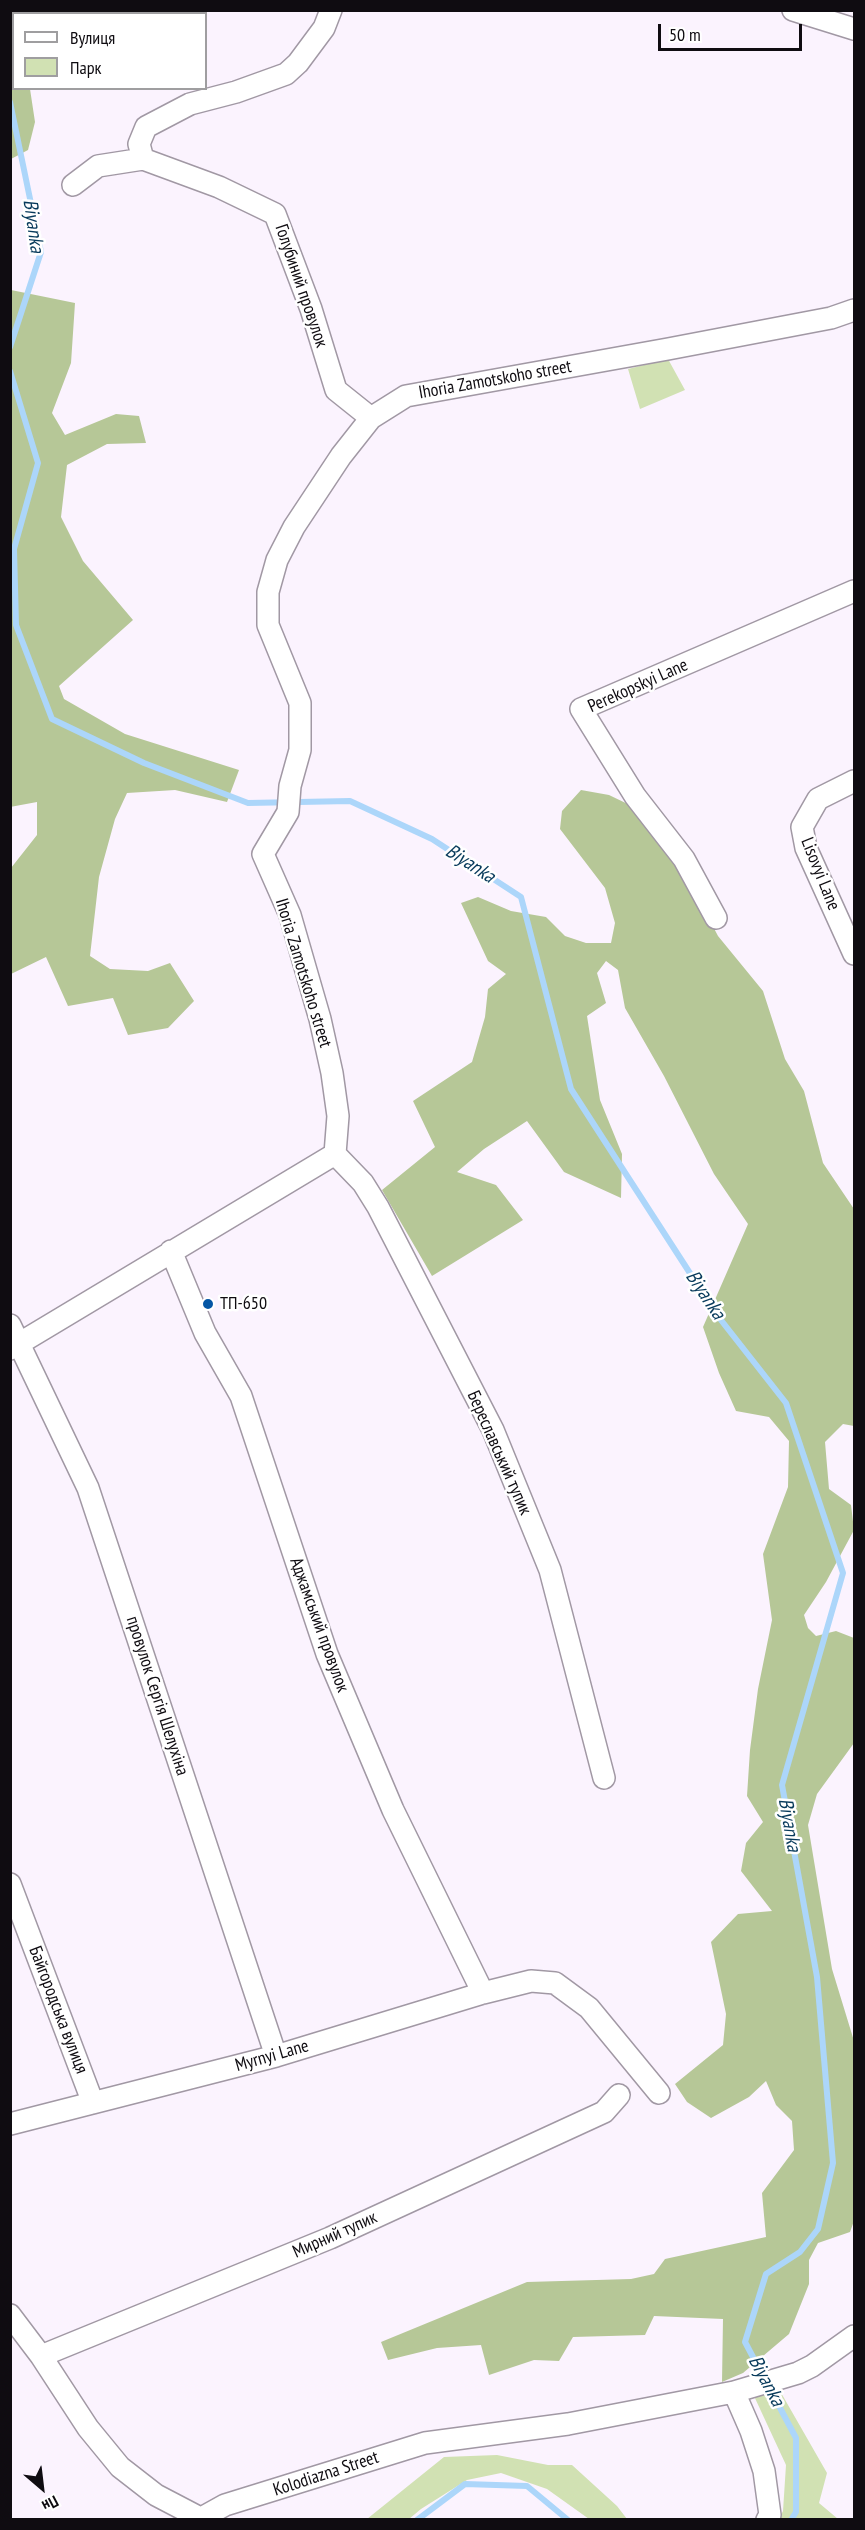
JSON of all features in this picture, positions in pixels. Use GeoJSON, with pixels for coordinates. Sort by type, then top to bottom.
{"type":"FeatureCollection","features":[{"type":"Feature","properties":{"kind":"street"},"geometry":{"type":"LineString","coordinates":[[143,159],[139,144],[146,127],[190,104],[236,92],[286,74],[298,63],[324,28],[331,10]]}},
{"type":"Feature","properties":{"kind":"street"},"geometry":{"type":"LineString","coordinates":[[794,10],[855,29]]}},
{"type":"Feature","properties":{"kind":"street","name":"Голубиний провулок"},"geometry":{"type":"LineString","coordinates":[[73,185],[98,166],[143,159],[219,187],[275,214],[311,309],[336,390],[371,418]]}},
{"type":"Feature","properties":{"kind":"street","name":"Ihoria Zamotskoho street"},"geometry":{"type":"LineString","coordinates":[[335,1154],[338,1116],[332,1073],[320,1018],[290,915],[263,854],[288,812],[290,786],[300,750],[300,703],[268,625],[268,592],[277,560],[294,527],[341,456],[371,418],[406,396],[831,318],[855,310]]}},
{"type":"Feature","properties":{"kind":"street","name":"Perekopskyi Lane"},"geometry":{"type":"LineString","coordinates":[[716,918],[684,859],[635,796],[580,710],[855,591]]}},
{"type":"Feature","properties":{"kind":"street","name":"Lisovyi Lane"},"geometry":{"type":"LineString","coordinates":[[855,781],[818,799],[802,827],[806,848],[855,954]]}},
{"type":"Feature","properties":{"kind":"street"},"geometry":{"type":"LineString","coordinates":[[14,1339],[171,1251],[335,1154]]}},
{"type":"Feature","properties":{"kind":"street","name":"Береславський тупик"},"geometry":{"type":"LineString","coordinates":[[335,1154],[363,1183],[378,1207],[493,1430],[550,1570],[604,1778]]}},
{"type":"Feature","properties":{"kind":"street","name":"Аджамський провулок"},"geometry":{"type":"LineString","coordinates":[[171,1251],[205,1333],[241,1396],[327,1654],[393,1810],[483,1993]]}},
{"type":"Feature","properties":{"kind":"street","name":"провулок Сергія Шелухіна"},"geometry":{"type":"LineString","coordinates":[[14,1339],[88,1488],[276,2056]]}},
{"type":"Feature","properties":{"kind":"street","name":"Байгородська вулиця"},"geometry":{"type":"LineString","coordinates":[[10,1884],[93,2103]]}},
{"type":"Feature","properties":{"kind":"street","name":"Myrnyi Lane"},"geometry":{"type":"LineString","coordinates":[[10,2124],[276,2056],[483,1993],[531,1982],[555,1983],[589,2008],[659,2093]]}},
{"type":"Feature","properties":{"kind":"street","name":"Мирний тупик"},"geometry":{"type":"LineString","coordinates":[[41,2356],[330,2238],[604,2112],[619,2095]]}},
{"type":"Feature","properties":{"kind":"street","name":"Kolodiazna Street"},"geometry":{"type":"LineString","coordinates":[[10,2315],[41,2356],[88,2428],[120,2468],[156,2496],[199,2519],[225,2505],[425,2443],[568,2424],[739,2390],[812,2366],[855,2336]]}},
{"type":"Feature","properties":{"kind":"street"},"geometry":{"type":"LineString","coordinates":[[739,2390],[764,2471],[770,2515],[767,2520]]}},
{"type":"Feature","properties":{"kind":"green space"},"geometry":{"type":"Polygon","coordinates":[[[11,11],[56,12],[12,12],[12,90],[30,90],[35,122],[28,150],[11,159],[11,11]]]}},
{"type":"Feature","properties":{"kind":"green space"},"geometry":{"type":"Polygon","coordinates":[[[11,290],[75,303],[71,363],[52,413],[65,435],[116,414],[139,416],[146,443],[107,444],[67,465],[61,517],[83,561],[133,620],[59,686],[64,699],[125,734],[239,770],[227,802],[175,790],[127,793],[115,819],[99,877],[90,956],[110,969],[148,971],[170,963],[194,1001],[168,1028],[128,1035],[113,998],[68,1006],[46,957],[11,974],[11,868],[37,835],[37,802],[10,807],[11,290]]]}},
{"type":"Feature","properties":{"kind":"green space"},"geometry":{"type":"Polygon","coordinates":[[[668,359],[685,390],[640,409],[628,369],[668,359]]]}},
{"type":"Feature","properties":{"kind":"green space"},"geometry":{"type":"Polygon","coordinates":[[[581,790],[609,795],[636,808],[676,856],[718,936],[763,991],[785,1059],[804,1091],[823,1163],[854,1209],[854,1426],[843,1424],[825,1442],[829,1489],[851,1505],[854,1530],[826,1582],[804,1615],[808,1628],[816,1636],[836,1631],[854,1638],[854,1743],[817,1794],[808,1825],[832,1969],[854,2041],[854,2221],[850,2232],[818,2243],[809,2260],[809,2284],[789,2334],[743,2373],[722,2382],[723,2319],[654,2316],[645,2335],[573,2337],[559,2361],[534,2360],[489,2375],[481,2345],[437,2348],[388,2360],[381,2342],[527,2282],[631,2279],[654,2274],[665,2259],[766,2237],[762,2193],[794,2150],[792,2121],[776,2105],[766,2081],[749,2097],[711,2118],[687,2102],[675,2084],[723,2045],[726,2014],[711,1942],[738,1914],[772,1911],[741,1871],[746,1843],[763,1822],[747,1796],[758,1689],[772,1620],[763,1554],[788,1487],[789,1441],[769,1417],[736,1411],[719,1373],[703,1327],[748,1224],[714,1174],[664,1076],[625,1008],[618,970],[606,961],[597,973],[606,1003],[587,1016],[600,1100],[622,1154],[621,1198],[564,1172],[527,1121],[484,1149],[457,1172],[496,1185],[523,1220],[432,1276],[382,1190],[435,1147],[413,1101],[472,1062],[485,1017],[488,989],[506,974],[488,961],[461,903],[478,897],[511,911],[546,917],[565,936],[586,943],[611,943],[615,923],[605,888],[560,829],[562,811],[581,790]]]}},
{"type":"Feature","properties":{"kind":"green space"},"geometry":{"type":"Polygon","coordinates":[[[780,2391],[827,2473],[819,2503],[838,2519],[779,2519],[783,2511],[786,2465],[754,2396],[780,2391]]]}},
{"type":"Feature","properties":{"kind":"green space"},"geometry":{"type":"Polygon","coordinates":[[[497,2455],[548,2465],[572,2465],[617,2506],[627,2519],[589,2519],[547,2489],[501,2473],[467,2480],[409,2519],[367,2519],[444,2457],[497,2455]]]}},
{"type":"Feature","properties":{"kind":"waterway","name":"Biyanka"},"geometry":{"type":"LineString","coordinates":[[10,102],[41,252],[10,347]]}},
{"type":"Feature","properties":{"kind":"waterway","name":"Biyanka"},"geometry":{"type":"LineString","coordinates":[[10,371],[38,463],[14,549],[16,625],[52,719],[144,763],[248,803],[350,801],[432,839],[521,897],[571,1089],[717,1315],[786,1403],[843,1573],[782,1785],[817,1977],[833,2163],[818,2229],[800,2252],[766,2274],[745,2342],[796,2438],[796,2512],[791,2520]]}},
{"type":"Feature","properties":{"kind":"waterway","name":"Biyanka"},"geometry":{"type":"LineString","coordinates":[[417,2520],[465,2484],[527,2486],[568,2520]]}},
{"type":"Feature","properties":{"kind":"place","name":"ТП-650"},"geometry":{"type":"Point","coordinates":[208,1304]}}]}
